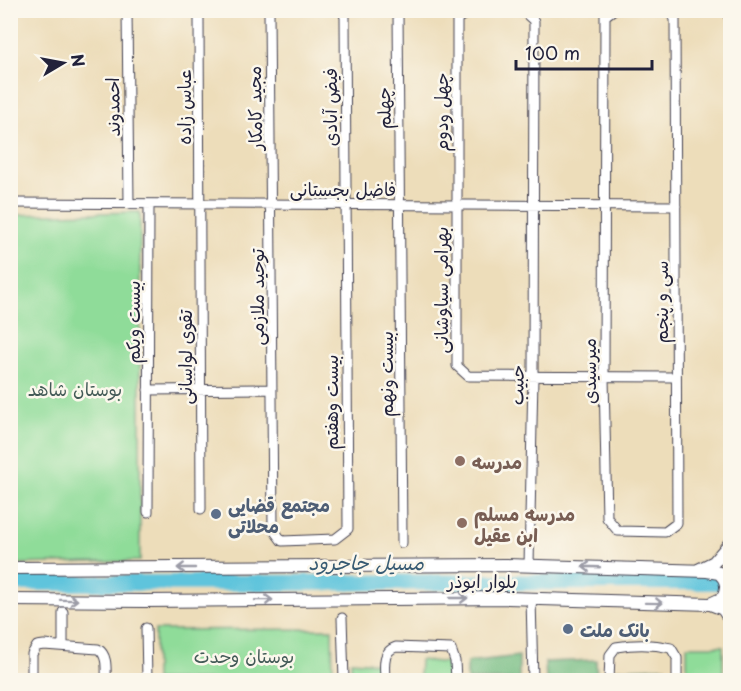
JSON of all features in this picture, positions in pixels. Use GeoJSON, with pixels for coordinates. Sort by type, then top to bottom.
{"type":"FeatureCollection","features":[{"type":"Feature","properties":{"kind":"main road"},"geometry":{"type":"LineString","coordinates":[[729,10],[730,16]]}},
{"type":"Feature","properties":{"kind":"main road"},"geometry":{"type":"LineString","coordinates":[[696,571],[714,562],[730,543]]}},
{"type":"Feature","properties":{"kind":"main road","name":"بلوار ابوذر"},"geometry":{"type":"LineString","coordinates":[[10,568],[529,565],[712,571],[723,577],[726,588],[723,598],[710,604],[531,598],[10,600]]}},
{"type":"Feature","properties":{"kind":"main road"},"geometry":{"type":"LineString","coordinates":[[710,604],[723,609],[730,620]]}},
{"type":"Feature","properties":{"kind":"street","name":"احمدوند"},"geometry":{"type":"LineString","coordinates":[[128,10],[129,204]]}},
{"type":"Feature","properties":{"kind":"street","name":"عباس زاده"},"geometry":{"type":"LineString","coordinates":[[200,204],[199,17],[201,10]]}},
{"type":"Feature","properties":{"kind":"street","name":"مجید کامکار"},"geometry":{"type":"LineString","coordinates":[[269,10],[272,204]]}},
{"type":"Feature","properties":{"kind":"street","name":"فیض آبادی"},"geometry":{"type":"LineString","coordinates":[[342,10],[345,17],[345,205]]}},
{"type":"Feature","properties":{"kind":"street","name":"چهلم"},"geometry":{"type":"LineString","coordinates":[[398,10],[400,205]]}},
{"type":"Feature","properties":{"kind":"street","name":"چهل ودوم"},"geometry":{"type":"LineString","coordinates":[[457,205],[457,19],[472,10]]}},
{"type":"Feature","properties":{"kind":"street","name":"حبیب"},"geometry":{"type":"LineString","coordinates":[[522,10],[534,21],[533,377],[529,565]]}},
{"type":"Feature","properties":{"kind":"street","name":"سی و پنجم"},"geometry":{"type":"LineString","coordinates":[[618,531],[665,532],[677,523],[675,18],[666,10]]}},
{"type":"Feature","properties":{"kind":"street","name":"میرسیدی"},"geometry":{"type":"LineString","coordinates":[[609,13],[604,377],[607,518],[618,531]]}},
{"type":"Feature","properties":{"kind":"street","name":"فاضل بجستانی"},"geometry":{"type":"LineString","coordinates":[[10,204],[676,206]]}},
{"type":"Feature","properties":{"kind":"street","name":"بیست ویکم"},"geometry":{"type":"LineString","coordinates":[[148,512],[149,204]]}},
{"type":"Feature","properties":{"kind":"street","name":"تقوی لواسانی"},"geometry":{"type":"LineString","coordinates":[[200,204],[201,509]]}},
{"type":"Feature","properties":{"kind":"street","name":"توحید ملازمی"},"geometry":{"type":"LineString","coordinates":[[272,204],[273,529],[282,541]]}},
{"type":"Feature","properties":{"kind":"street","name":"بیست وهفتم"},"geometry":{"type":"LineString","coordinates":[[282,541],[335,539],[348,529],[345,205]]}},
{"type":"Feature","properties":{"kind":"street","name":"بیست ونهم"},"geometry":{"type":"LineString","coordinates":[[400,205],[402,543]]}},
{"type":"Feature","properties":{"kind":"street","name":"بهرامی سیاوشانی"},"geometry":{"type":"LineString","coordinates":[[457,205],[457,366],[468,376],[676,376]]}},
{"type":"Feature","properties":{"kind":"street"},"geometry":{"type":"LineString","coordinates":[[148,390],[272,389]]}},
{"type":"Feature","properties":{"kind":"street"},"geometry":{"type":"LineString","coordinates":[[531,598],[533,681]]}},
{"type":"Feature","properties":{"kind":"street"},"geometry":{"type":"LineString","coordinates":[[63,612],[63,645]]}},
{"type":"Feature","properties":{"kind":"street"},"geometry":{"type":"LineString","coordinates":[[342,618],[344,681]]}},
{"type":"Feature","properties":{"kind":"street"},"geometry":{"type":"LineString","coordinates":[[146,628],[147,681]]}},
{"type":"Feature","properties":{"kind":"street"},"geometry":{"type":"LineString","coordinates":[[32,681],[32,654],[37,646],[44,645],[98,649],[103,652],[105,658],[106,681]]}},
{"type":"Feature","properties":{"kind":"street"},"geometry":{"type":"LineString","coordinates":[[609,681],[610,655],[616,647],[661,646],[671,648],[677,658],[677,681]]}},
{"type":"Feature","properties":{"kind":"street"},"geometry":{"type":"LineString","coordinates":[[384,681],[385,654],[389,649],[396,647],[451,649],[454,654],[456,681]]}},
{"type":"Feature","properties":{"kind":"green space","name":"بوستان شاهد"},"geometry":{"type":"Polygon","coordinates":[[[140,212],[140,561],[11,564],[10,215],[140,212]]]}},
{"type":"Feature","properties":{"kind":"green space","name":"بوستان وحدت"},"geometry":{"type":"Polygon","coordinates":[[[332,629],[333,680],[155,680],[155,630],[332,629]]]}},
{"type":"Feature","properties":{"kind":"green space"},"geometry":{"type":"Polygon","coordinates":[[[687,646],[723,646],[723,680],[687,680],[687,646]]]}},
{"type":"Feature","properties":{"kind":"green space"},"geometry":{"type":"Polygon","coordinates":[[[519,656],[519,680],[467,680],[467,662],[519,656]]]}},
{"type":"Feature","properties":{"kind":"green space"},"geometry":{"type":"Polygon","coordinates":[[[420,660],[448,663],[448,680],[397,680],[397,678],[419,679],[420,660]]]}},
{"type":"Feature","properties":{"kind":"green space"},"geometry":{"type":"Polygon","coordinates":[[[596,660],[597,680],[546,680],[545,662],[596,660]]]}},
{"type":"Feature","properties":{"kind":"green space"},"geometry":{"type":"Polygon","coordinates":[[[351,661],[378,663],[377,680],[351,680],[351,661]]]}},
{"type":"Feature","properties":{"kind":"green space"},"geometry":{"type":"Polygon","coordinates":[[[666,667],[666,680],[618,680],[617,669],[666,667]]]}},
{"type":"Feature","properties":{"kind":"waterway","name":"مسیل جاجرود"},"geometry":{"type":"LineString","coordinates":[[10,583],[721,582]]}},
{"type":"Feature","properties":{"kind":"place","name":"مدرسه"},"geometry":{"type":"Point","coordinates":[460,461]}},
{"type":"Feature","properties":{"kind":"place","name":"مجتمع قضایی محلاتی"},"geometry":{"type":"Point","coordinates":[216,514]}},
{"type":"Feature","properties":{"kind":"place","name":"مدرسه مسلم ابن عقیل"},"geometry":{"type":"Point","coordinates":[462,523]}},
{"type":"Feature","properties":{"kind":"place","name":"بانک ملت"},"geometry":{"type":"Point","coordinates":[568,629]}}]}
